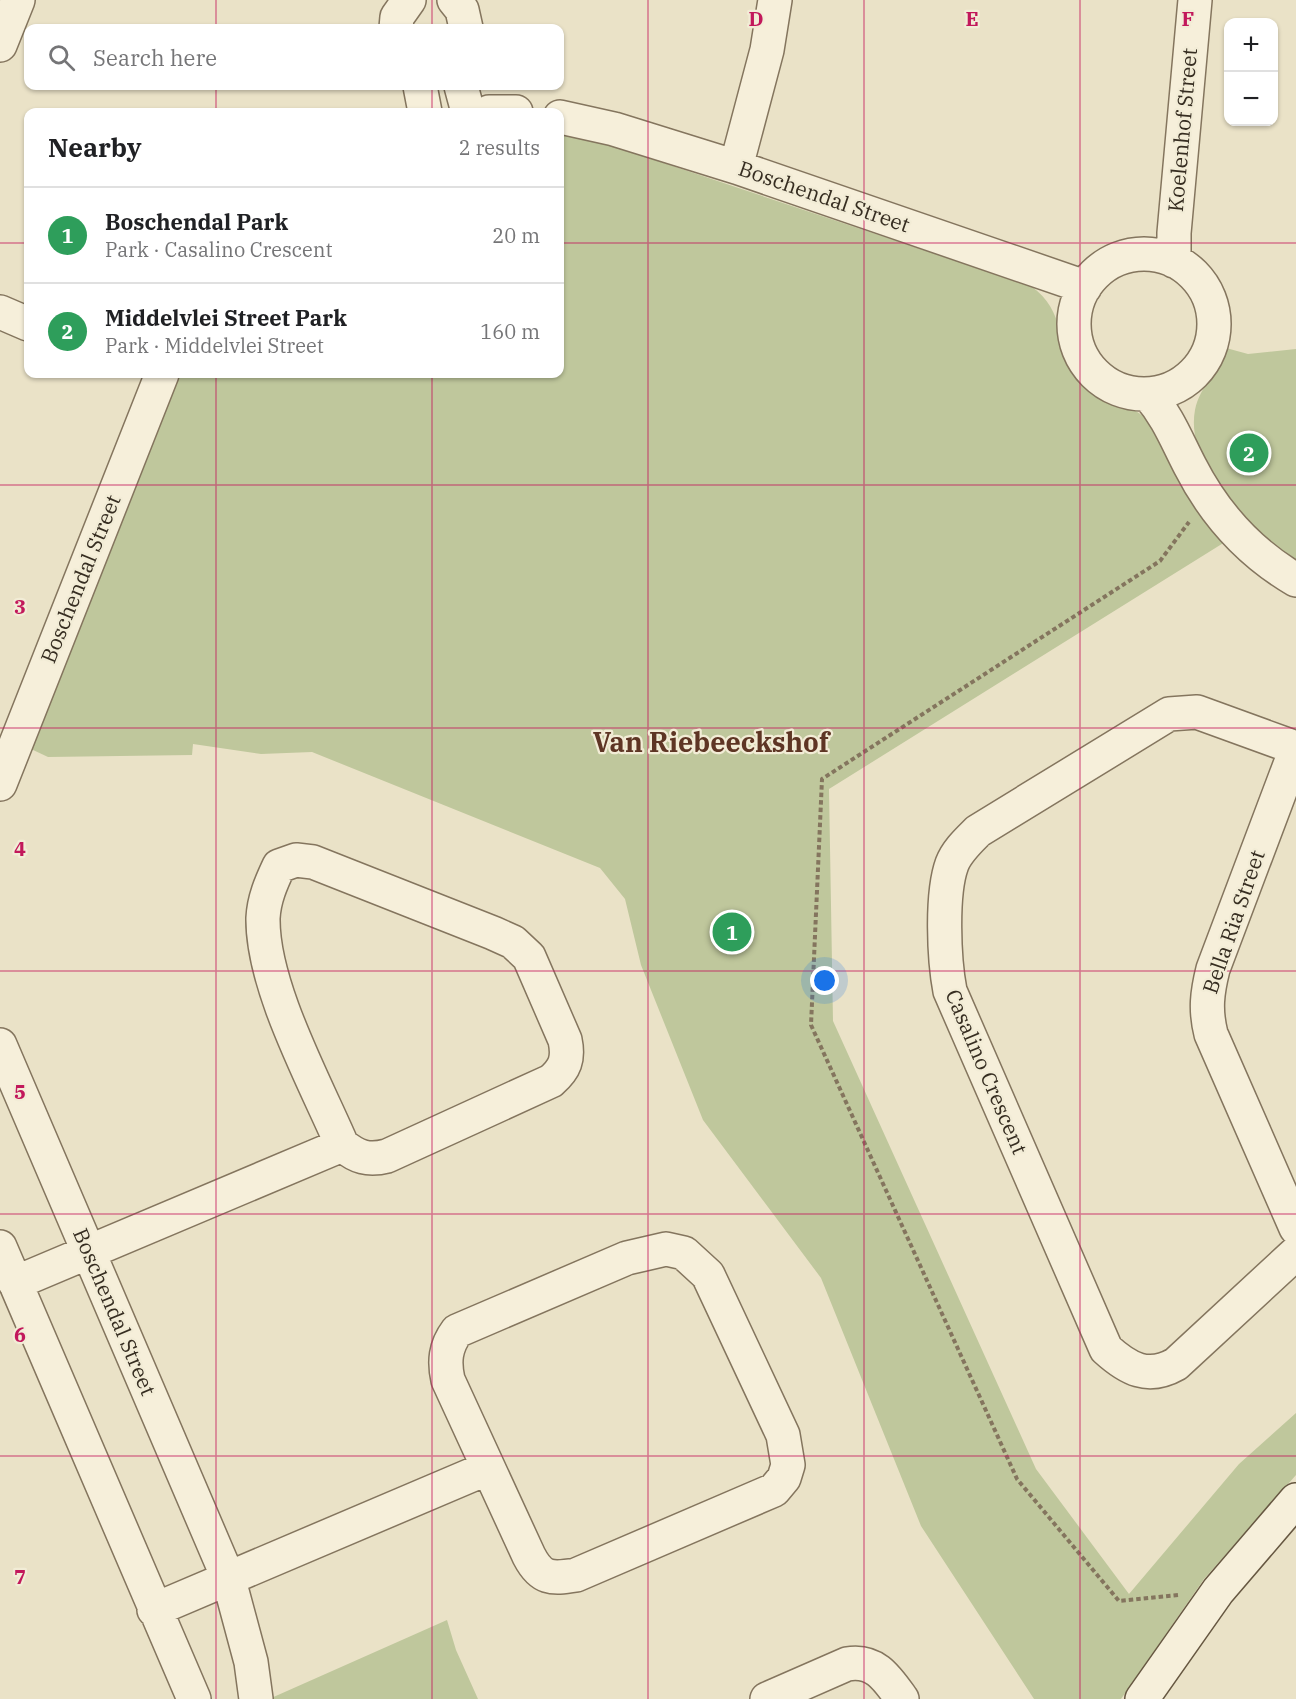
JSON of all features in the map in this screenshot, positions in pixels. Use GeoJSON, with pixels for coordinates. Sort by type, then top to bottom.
{"type":"FeatureCollection","features":[{"type":"Feature","properties":{"kind":"street"},"geometry":{"type":"LineString","coordinates":[[0,45],[18,0]]}},
{"type":"Feature","properties":{"kind":"street"},"geometry":{"type":"LineString","coordinates":[[396,24],[397,17],[409,0]]}},
{"type":"Feature","properties":{"kind":"street"},"geometry":{"type":"LineString","coordinates":[[453,0],[462,10],[465,24]]}},
{"type":"Feature","properties":{"kind":"street"},"geometry":{"type":"LineString","coordinates":[[736,167],[767,50],[775,0]]}},
{"type":"Feature","properties":{"kind":"street","name":"Koelenhof Street"},"geometry":{"type":"LineString","coordinates":[[1174,261],[1174,233],[1195,0]]}},
{"type":"Feature","properties":{"kind":"street"},"geometry":{"type":"LineString","coordinates":[[421,90],[424,108]]}},
{"type":"Feature","properties":{"kind":"street"},"geometry":{"type":"LineString","coordinates":[[462,90],[467,108]]}},
{"type":"Feature","properties":{"kind":"street","name":"Boschendal Street"},"geometry":{"type":"LineString","coordinates":[[564,118],[614,129],[736,167],[1085,287]]}},
{"type":"Feature","properties":{"kind":"street"},"geometry":{"type":"LineString","coordinates":[[1150,254],[1174,261],[1196,278],[1210,302],[1214,329],[1206,356],[1188,378],[1164,391],[1148,394],[1116,388],[1102,380],[1081,355],[1074,324],[1076,308],[1085,287],[1103,268],[1128,256],[1150,254]]}},
{"type":"Feature","properties":{"kind":"street"},"geometry":{"type":"LineString","coordinates":[[0,312],[24,322]]}},
{"type":"Feature","properties":{"kind":"street","name":"Boschendal Street"},"geometry":{"type":"LineString","coordinates":[[0,784],[157,378]]}},
{"type":"Feature","properties":{"kind":"street"},"geometry":{"type":"LineString","coordinates":[[1148,394],[1166,415],[1190,467],[1208,497],[1227,522],[1261,556],[1296,580]]}},
{"type":"Feature","properties":{"kind":"street","name":"Casalino Crescent"},"geometry":{"type":"LineString","coordinates":[[1296,749],[1197,712],[1169,714],[978,831],[957,855],[947,882],[945,968],[950,992],[1106,1349],[1124,1366],[1154,1373],[1176,1364],[1296,1253]]}},
{"type":"Feature","properties":{"kind":"street","name":"Bella Ria Street"},"geometry":{"type":"LineString","coordinates":[[1296,749],[1213,969],[1207,992],[1206,1011],[1211,1034],[1296,1228]]}},
{"type":"Feature","properties":{"kind":"street"},"geometry":{"type":"LineString","coordinates":[[296,860],[313,862],[513,942],[529,957],[567,1051],[561,1072],[551,1081],[387,1156],[367,1159],[354,1155],[342,1144],[276,992],[267,951],[263,920],[267,891],[279,866],[296,860]]}},
{"type":"Feature","properties":{"kind":"street","name":"Boschendal Street"},"geometry":{"type":"LineString","coordinates":[[0,1045],[229,1580],[251,1662],[256,1699]]}},
{"type":"Feature","properties":{"kind":"street"},"geometry":{"type":"LineString","coordinates":[[15,1283],[88,1250],[342,1144]]}},
{"type":"Feature","properties":{"kind":"street"},"geometry":{"type":"LineString","coordinates":[[0,1247],[194,1699]]}},
{"type":"Feature","properties":{"kind":"street"},"geometry":{"type":"LineString","coordinates":[[666,1249],[684,1253],[708,1275],[783,1435],[788,1465],[784,1478],[774,1490],[576,1575],[559,1578],[546,1576],[536,1570],[488,1468],[448,1380],[445,1364],[449,1342],[457,1331],[627,1258],[666,1249]]}},
{"type":"Feature","properties":{"kind":"street"},"geometry":{"type":"LineString","coordinates":[[154,1610],[488,1468]]}},
{"type":"Feature","properties":{"kind":"street"},"geometry":{"type":"LineString","coordinates":[[1142,1699],[1218,1591],[1296,1500]]}},
{"type":"Feature","properties":{"kind":"street"},"geometry":{"type":"LineString","coordinates":[[767,1699],[846,1664],[857,1662],[875,1667],[882,1672],[903,1699]]}},
{"type":"Feature","properties":{"kind":"green space"},"geometry":{"type":"Polygon","coordinates":[[[564,133],[610,145],[1031,286],[1042,296],[1056,317],[1066,352],[1078,376],[1094,392],[1135,411],[1152,425],[1225,542],[829,789],[833,1021],[1036,1469],[1129,1594],[1239,1464],[1296,1413],[1296,1475],[1204,1579],[1121,1699],[1034,1699],[921,1526],[821,1278],[703,1120],[641,965],[625,899],[600,868],[312,752],[261,754],[193,744],[192,755],[48,757],[31,749],[177,378],[564,378],[564,133]]]}},
{"type":"Feature","properties":{"kind":"green space"},"geometry":{"type":"Polygon","coordinates":[[[1226,348],[1248,354],[1296,349],[1296,562],[1261,533],[1226,496],[1211,476],[1200,454],[1194,432],[1197,401],[1226,348]]]}},
{"type":"Feature","properties":{"kind":"green space"},"geometry":{"type":"Polygon","coordinates":[[[447,1620],[456,1650],[478,1699],[269,1699],[447,1620]]]}},
{"type":"Feature","properties":{"kind":"place","name":"Middelvlei Street Park"},"geometry":{"type":"Point","coordinates":[1249,453]}},
{"type":"Feature","properties":{"kind":"place","name":"Boschendal Park"},"geometry":{"type":"Point","coordinates":[732,932]}},
{"type":"Feature","properties":{"kind":"district","name":"Van Riebeeckshof"},"geometry":{"type":"Point","coordinates":[711,743]}}]}
